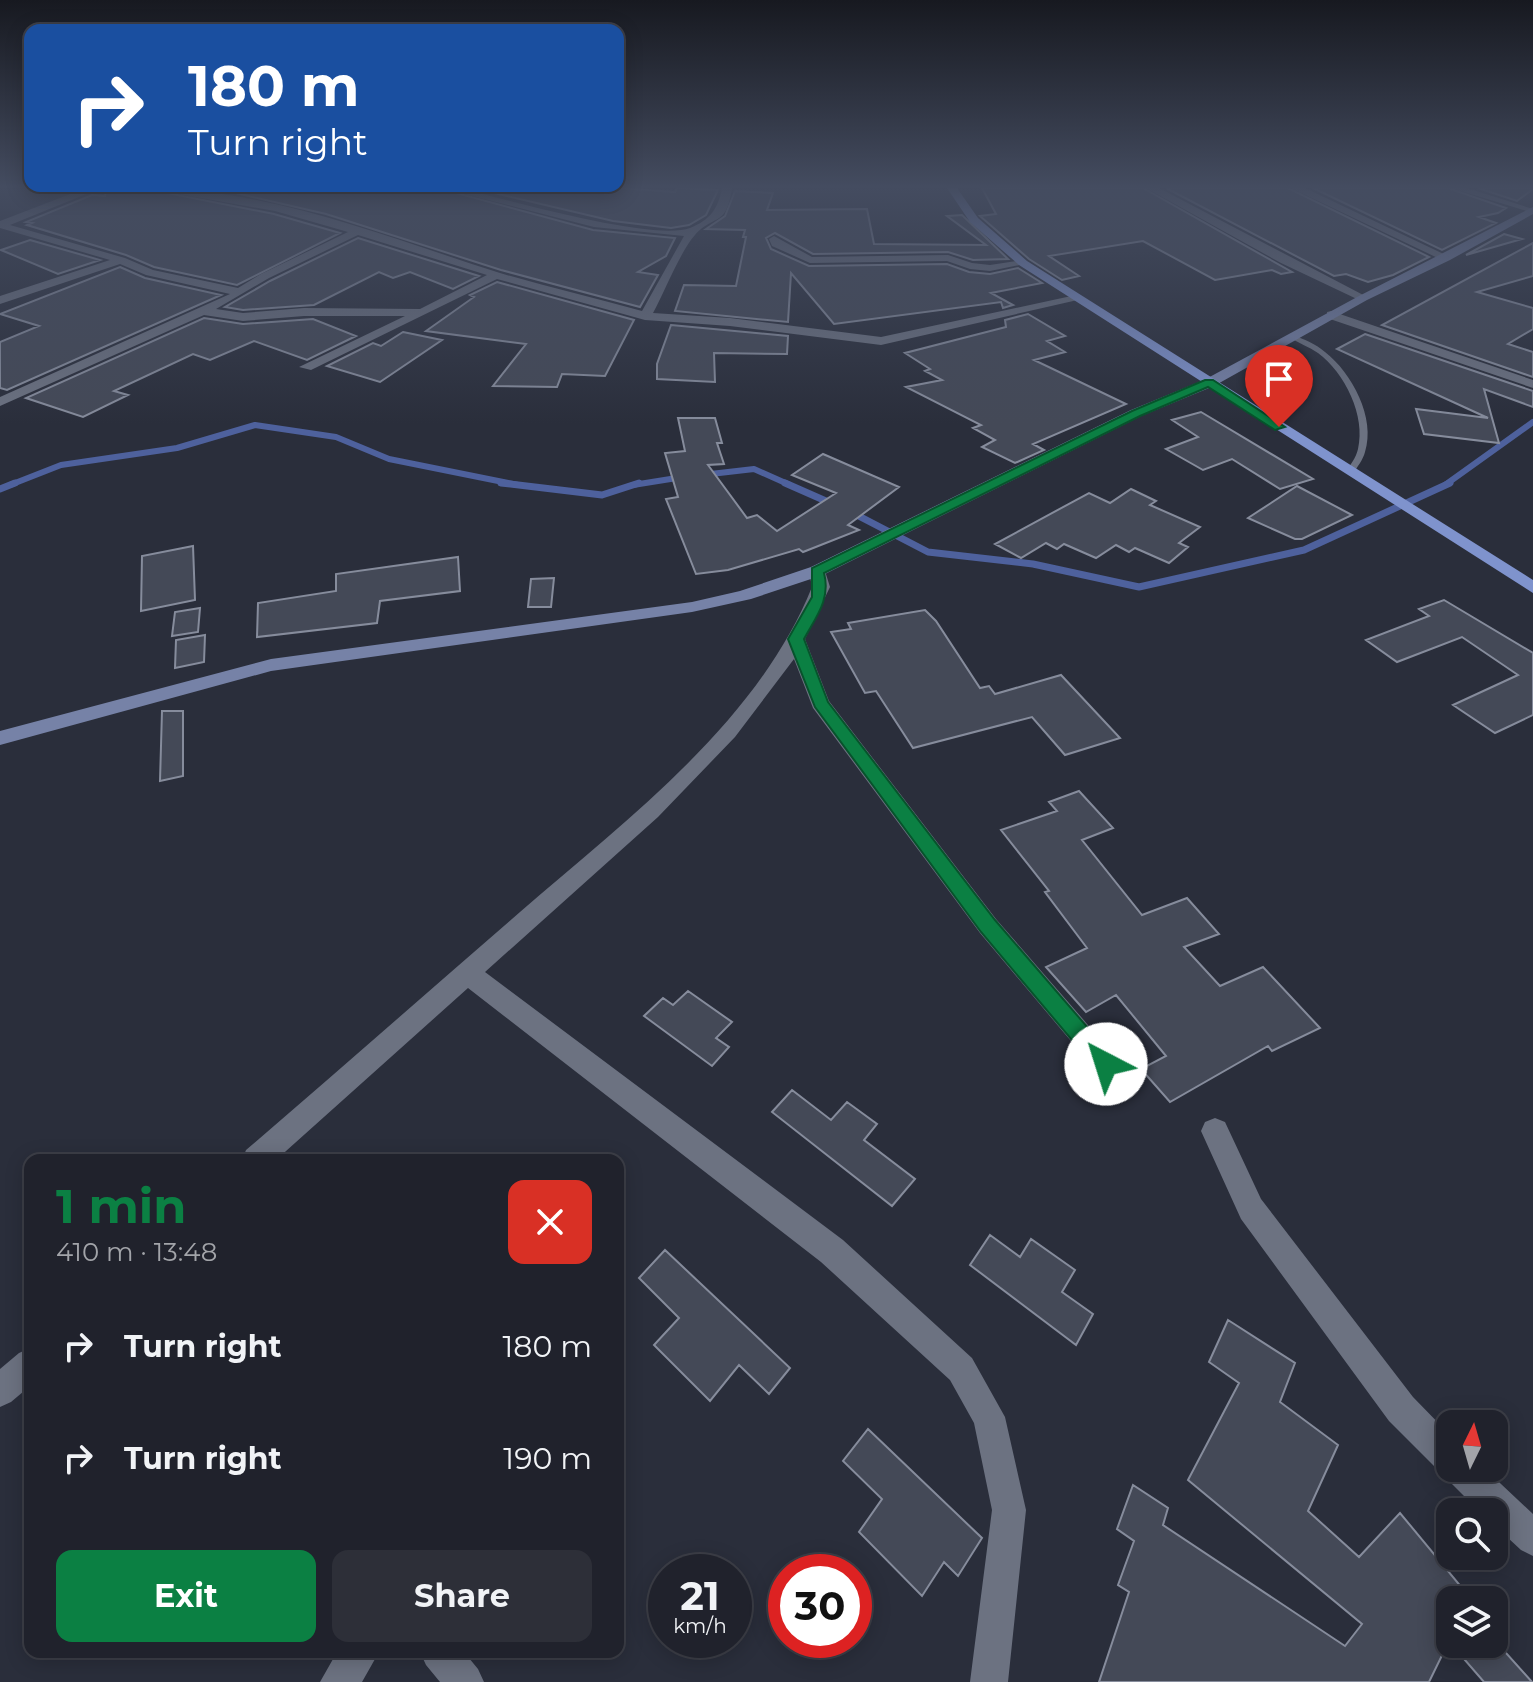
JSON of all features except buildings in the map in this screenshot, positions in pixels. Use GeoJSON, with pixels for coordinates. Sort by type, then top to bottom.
{"type":"FeatureCollection","features":[{"type":"Feature","properties":{"kind":"main road"},"geometry":{"type":"LineString","coordinates":[[1028,266],[1533,588]]}},
{"type":"Feature","properties":{"kind":"main road"},"geometry":{"type":"LineString","coordinates":[[0,738],[271,665],[395,646],[590,623],[745,595],[817,571],[1136,413],[1209,383],[1363,298],[1428,266]]}},
{"type":"Feature","properties":{"kind":"street"},"geometry":{"type":"LineString","coordinates":[[0,300],[101,266]]}},
{"type":"Feature","properties":{"kind":"street"},"geometry":{"type":"LineString","coordinates":[[135,266],[150,273],[238,292]]}},
{"type":"Feature","properties":{"kind":"street"},"geometry":{"type":"LineString","coordinates":[[0,402],[203,311],[288,266]]}},
{"type":"Feature","properties":{"kind":"street"},"geometry":{"type":"LineString","coordinates":[[469,266],[645,316],[881,341],[1076,299]]}},
{"type":"Feature","properties":{"kind":"street"},"geometry":{"type":"LineString","coordinates":[[645,316],[672,266]]}},
{"type":"Feature","properties":{"kind":"street"},"geometry":{"type":"LineString","coordinates":[[975,266],[1000,266]]}},
{"type":"Feature","properties":{"kind":"street"},"geometry":{"type":"LineString","coordinates":[[1297,266],[1363,298]]}},
{"type":"Feature","properties":{"kind":"street"},"geometry":{"type":"LineString","coordinates":[[306,367],[496,275]]}},
{"type":"Feature","properties":{"kind":"street"},"geometry":{"type":"LineString","coordinates":[[203,311],[243,317],[304,312],[422,313]]}},
{"type":"Feature","properties":{"kind":"street"},"geometry":{"type":"LineString","coordinates":[[1331,315],[1533,384]]}},
{"type":"Feature","properties":{"kind":"street"},"geometry":{"type":"LineString","coordinates":[[263,1154],[661,800],[728,732],[784,661],[819,597],[821,587],[817,571]]}},
{"type":"Feature","properties":{"kind":"street"},"geometry":{"type":"LineString","coordinates":[[796,639],[820,703],[988,926],[1106,1064]]}},
{"type":"Feature","properties":{"kind":"street"},"geometry":{"type":"LineString","coordinates":[[466,972],[832,1251],[961,1369],[989,1417],[1009,1510],[989,1682]]}},
{"type":"Feature","properties":{"kind":"street"},"geometry":{"type":"LineString","coordinates":[[1215,1131],[1251,1209],[1401,1409],[1436,1445]]}},
{"type":"Feature","properties":{"kind":"street"},"geometry":{"type":"LineString","coordinates":[[0,1391],[24,1369]]}},
{"type":"Feature","properties":{"kind":"street"},"geometry":{"type":"LineString","coordinates":[[1474,1482],[1533,1538]]}},
{"type":"Feature","properties":{"kind":"street"},"geometry":{"type":"LineString","coordinates":[[339,1682],[356,1658]]}},
{"type":"Feature","properties":{"kind":"street"},"geometry":{"type":"LineString","coordinates":[[444,1658],[465,1682]]}},
{"type":"Feature","properties":{"kind":"lane"},"geometry":{"type":"LineString","coordinates":[[1292,337],[1325,354],[1340,370],[1352,395],[1365,428],[1362,453],[1350,472]]}},
{"type":"Feature","properties":{"kind":"waterway"},"geometry":{"type":"LineString","coordinates":[[1445,485],[1533,422]]}},
{"type":"Feature","properties":{"kind":"waterway"},"geometry":{"type":"LineString","coordinates":[[10,485],[61,465],[177,448],[255,425],[336,437],[389,459],[518,485]]}},
{"type":"Feature","properties":{"kind":"waterway"},"geometry":{"type":"LineString","coordinates":[[702,475],[754,469],[790,485]]}},
{"type":"Feature","properties":{"kind":"waterway"},"geometry":{"type":"LineString","coordinates":[[633,485],[683,477]]}},
{"type":"Feature","properties":{"kind":"waterway"},"geometry":{"type":"LineString","coordinates":[[10,485],[15,483]]}},
{"type":"Feature","properties":{"kind":"waterway"},"geometry":{"type":"LineString","coordinates":[[501,483],[602,495],[639,483]]}},
{"type":"Feature","properties":{"kind":"waterway"},"geometry":{"type":"LineString","coordinates":[[785,483],[835,505]]}},
{"type":"Feature","properties":{"kind":"waterway"},"geometry":{"type":"LineString","coordinates":[[849,511],[928,552],[1033,564],[1139,587],[1304,550],[1450,483]]}},
{"type":"Feature","properties":{"kind":"waterway"},"geometry":{"type":"LineString","coordinates":[[0,489],[10,485]]}},
{"type":"Feature","properties":{"kind":"route"},"geometry":{"type":"LineString","coordinates":[[1106,1064],[988,926],[820,703],[796,639],[819,597],[821,587],[817,571],[1136,413],[1209,383],[1279,427]]}}]}
